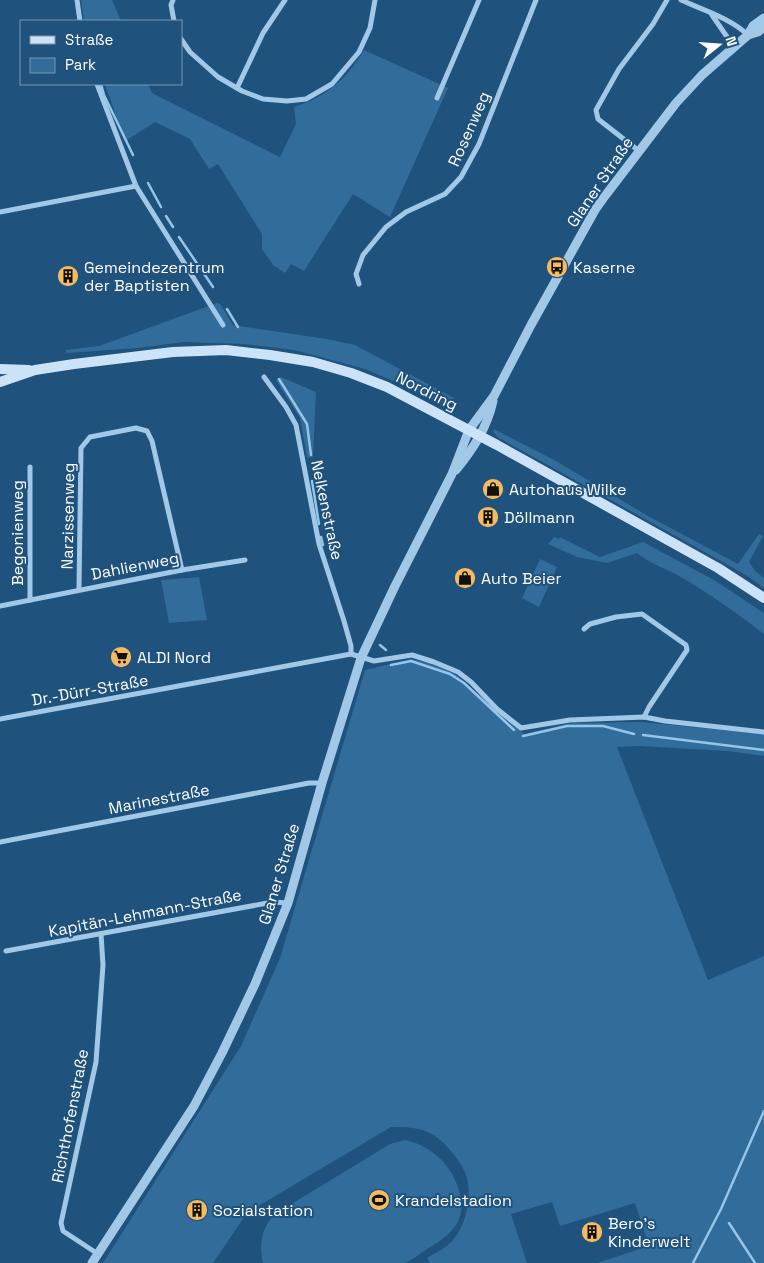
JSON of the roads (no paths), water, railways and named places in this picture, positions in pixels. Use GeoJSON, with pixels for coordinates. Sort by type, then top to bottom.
{"type":"FeatureCollection","features":[{"type":"Feature","properties":{"kind":"main road","name":"Nordring"},"geometry":{"type":"LineString","coordinates":[[0,369],[35,370],[174,352],[226,350],[312,362],[351,373],[387,387],[481,436],[663,536],[718,568],[764,598]]}},
{"type":"Feature","properties":{"kind":"main road","name":"Nordring"},"geometry":{"type":"LineString","coordinates":[[1,383],[35,370]]}},
{"type":"Feature","properties":{"kind":"street"},"geometry":{"type":"LineString","coordinates":[[77,0],[80,20]]}},
{"type":"Feature","properties":{"kind":"street"},"geometry":{"type":"LineString","coordinates":[[173,0],[171,5],[174,20]]}},
{"type":"Feature","properties":{"kind":"street"},"geometry":{"type":"LineString","coordinates":[[237,88],[263,33],[285,0]]}},
{"type":"Feature","properties":{"kind":"street"},"geometry":{"type":"LineString","coordinates":[[182,40],[190,52],[218,77],[237,88],[263,99],[287,101],[306,98],[332,84],[359,52],[370,28],[375,0]]}},
{"type":"Feature","properties":{"kind":"street"},"geometry":{"type":"LineString","coordinates":[[437,98],[479,0]]}},
{"type":"Feature","properties":{"kind":"street","name":"Rosenweg"},"geometry":{"type":"LineString","coordinates":[[359,284],[356,274],[364,254],[386,226],[406,212],[445,194],[461,177],[479,144],[536,0]]}},
{"type":"Feature","properties":{"kind":"street"},"geometry":{"type":"LineString","coordinates":[[638,151],[598,119],[596,110],[619,69],[653,24],[667,0]]}},
{"type":"Feature","properties":{"kind":"street"},"geometry":{"type":"LineString","coordinates":[[681,0],[741,29],[748,35]]}},
{"type":"Feature","properties":{"kind":"street"},"geometry":{"type":"LineString","coordinates":[[712,14],[734,47]]}},
{"type":"Feature","properties":{"kind":"street","name":"Glaner Straße"},"geometry":{"type":"LineString","coordinates":[[92,1263],[204,1088],[255,984],[288,903],[361,658],[452,474],[469,430],[494,396],[595,210],[676,103],[702,75],[748,35],[753,26],[764,18]]}},
{"type":"Feature","properties":{"kind":"street","name":"Glaner Straße"},"geometry":{"type":"LineString","coordinates":[[748,35],[758,32],[764,27]]}},
{"type":"Feature","properties":{"kind":"street"},"geometry":{"type":"LineString","coordinates":[[97,85],[136,186],[223,325]]}},
{"type":"Feature","properties":{"kind":"street"},"geometry":{"type":"LineString","coordinates":[[0,212],[136,186]]}},
{"type":"Feature","properties":{"kind":"street","name":"Nelkenstraße"},"geometry":{"type":"LineString","coordinates":[[264,377],[286,407],[296,426],[318,544],[344,621],[351,646],[351,654]]}},
{"type":"Feature","properties":{"kind":"street","name":"Glaner Straße"},"geometry":{"type":"LineString","coordinates":[[452,474],[481,436],[494,396]]}},
{"type":"Feature","properties":{"kind":"street","name":"Narzissenweg"},"geometry":{"type":"LineString","coordinates":[[79,590],[81,448],[90,437],[136,428],[146,431],[152,441],[182,570]]}},
{"type":"Feature","properties":{"kind":"street","name":"Begonienweg"},"geometry":{"type":"LineString","coordinates":[[30,467],[30,600]]}},
{"type":"Feature","properties":{"kind":"street","name":"Dahlienweg"},"geometry":{"type":"LineString","coordinates":[[0,606],[182,570],[245,560]]}},
{"type":"Feature","properties":{"kind":"street"},"geometry":{"type":"LineString","coordinates":[[584,629],[590,624],[616,617],[642,614],[686,645],[687,650],[644,717]]}},
{"type":"Feature","properties":{"kind":"street"},"geometry":{"type":"LineString","coordinates":[[351,654],[374,661],[412,655],[458,672],[471,682],[497,709],[522,728],[570,720],[644,717],[764,732]]}},
{"type":"Feature","properties":{"kind":"street","name":"Dr.-Dürr-Straße"},"geometry":{"type":"LineString","coordinates":[[0,719],[351,654]]}},
{"type":"Feature","properties":{"kind":"street","name":"Marinestraße"},"geometry":{"type":"LineString","coordinates":[[0,842],[309,783],[322,784]]}},
{"type":"Feature","properties":{"kind":"street","name":"Kapitän-Lehmann-Straße"},"geometry":{"type":"LineString","coordinates":[[6,951],[273,902],[288,903]]}},
{"type":"Feature","properties":{"kind":"street","name":"Richthofenstraße"},"geometry":{"type":"LineString","coordinates":[[98,1254],[63,1231],[61,1223],[96,1062],[103,965],[101,934]]}},
{"type":"Feature","properties":{"kind":"waterway"},"geometry":{"type":"LineString","coordinates":[[101,85],[104,95],[133,155]]}},
{"type":"Feature","properties":{"kind":"waterway"},"geometry":{"type":"LineString","coordinates":[[148,183],[161,207]]}},
{"type":"Feature","properties":{"kind":"waterway"},"geometry":{"type":"LineString","coordinates":[[166,216],[173,227]]}},
{"type":"Feature","properties":{"kind":"waterway"},"geometry":{"type":"LineString","coordinates":[[179,237],[213,287]]}},
{"type":"Feature","properties":{"kind":"waterway"},"geometry":{"type":"LineString","coordinates":[[227,309],[238,327]]}},
{"type":"Feature","properties":{"kind":"waterway"},"geometry":{"type":"LineString","coordinates":[[279,379],[307,424],[311,455]]}},
{"type":"Feature","properties":{"kind":"waterway"},"geometry":{"type":"LineString","coordinates":[[312,481],[319,524]]}},
{"type":"Feature","properties":{"kind":"waterway"},"geometry":{"type":"LineString","coordinates":[[321,537],[323,545]]}},
{"type":"Feature","properties":{"kind":"waterway"},"geometry":{"type":"LineString","coordinates":[[380,645],[386,650]]}},
{"type":"Feature","properties":{"kind":"waterway"},"geometry":{"type":"LineString","coordinates":[[391,665],[411,661],[450,674],[464,683],[514,730]]}},
{"type":"Feature","properties":{"kind":"waterway"},"geometry":{"type":"LineString","coordinates":[[523,736],[567,726],[603,726],[634,734]]}},
{"type":"Feature","properties":{"kind":"waterway"},"geometry":{"type":"LineString","coordinates":[[643,735],[764,750]]}},
{"type":"Feature","properties":{"kind":"waterway"},"geometry":{"type":"LineString","coordinates":[[693,1263],[721,1209],[764,1111]]}},
{"type":"Feature","properties":{"kind":"waterway"},"geometry":{"type":"LineString","coordinates":[[729,1223],[755,1263]]}},
{"type":"Feature","properties":{"kind":"place","name":"Kaserne"},"geometry":{"type":"Point","coordinates":[557,267]}},
{"type":"Feature","properties":{"kind":"place","name":"Gemeindezentrum der Baptisten"},"geometry":{"type":"Point","coordinates":[68,276]}},
{"type":"Feature","properties":{"kind":"place","name":"Autohaus Wilke"},"geometry":{"type":"Point","coordinates":[493,489]}},
{"type":"Feature","properties":{"kind":"place","name":"Döllmann"},"geometry":{"type":"Point","coordinates":[488,517]}},
{"type":"Feature","properties":{"kind":"place","name":"Auto Beier"},"geometry":{"type":"Point","coordinates":[465,578]}},
{"type":"Feature","properties":{"kind":"place","name":"ALDI Nord"},"geometry":{"type":"Point","coordinates":[121,657]}},
{"type":"Feature","properties":{"kind":"place","name":"Krandelstadion"},"geometry":{"type":"Point","coordinates":[379,1200]}},
{"type":"Feature","properties":{"kind":"place","name":"Sozialstation"},"geometry":{"type":"Point","coordinates":[197,1210]}},
{"type":"Feature","properties":{"kind":"place","name":"Bero's Kinderwelt"},"geometry":{"type":"Point","coordinates":[592,1232]}}]}
